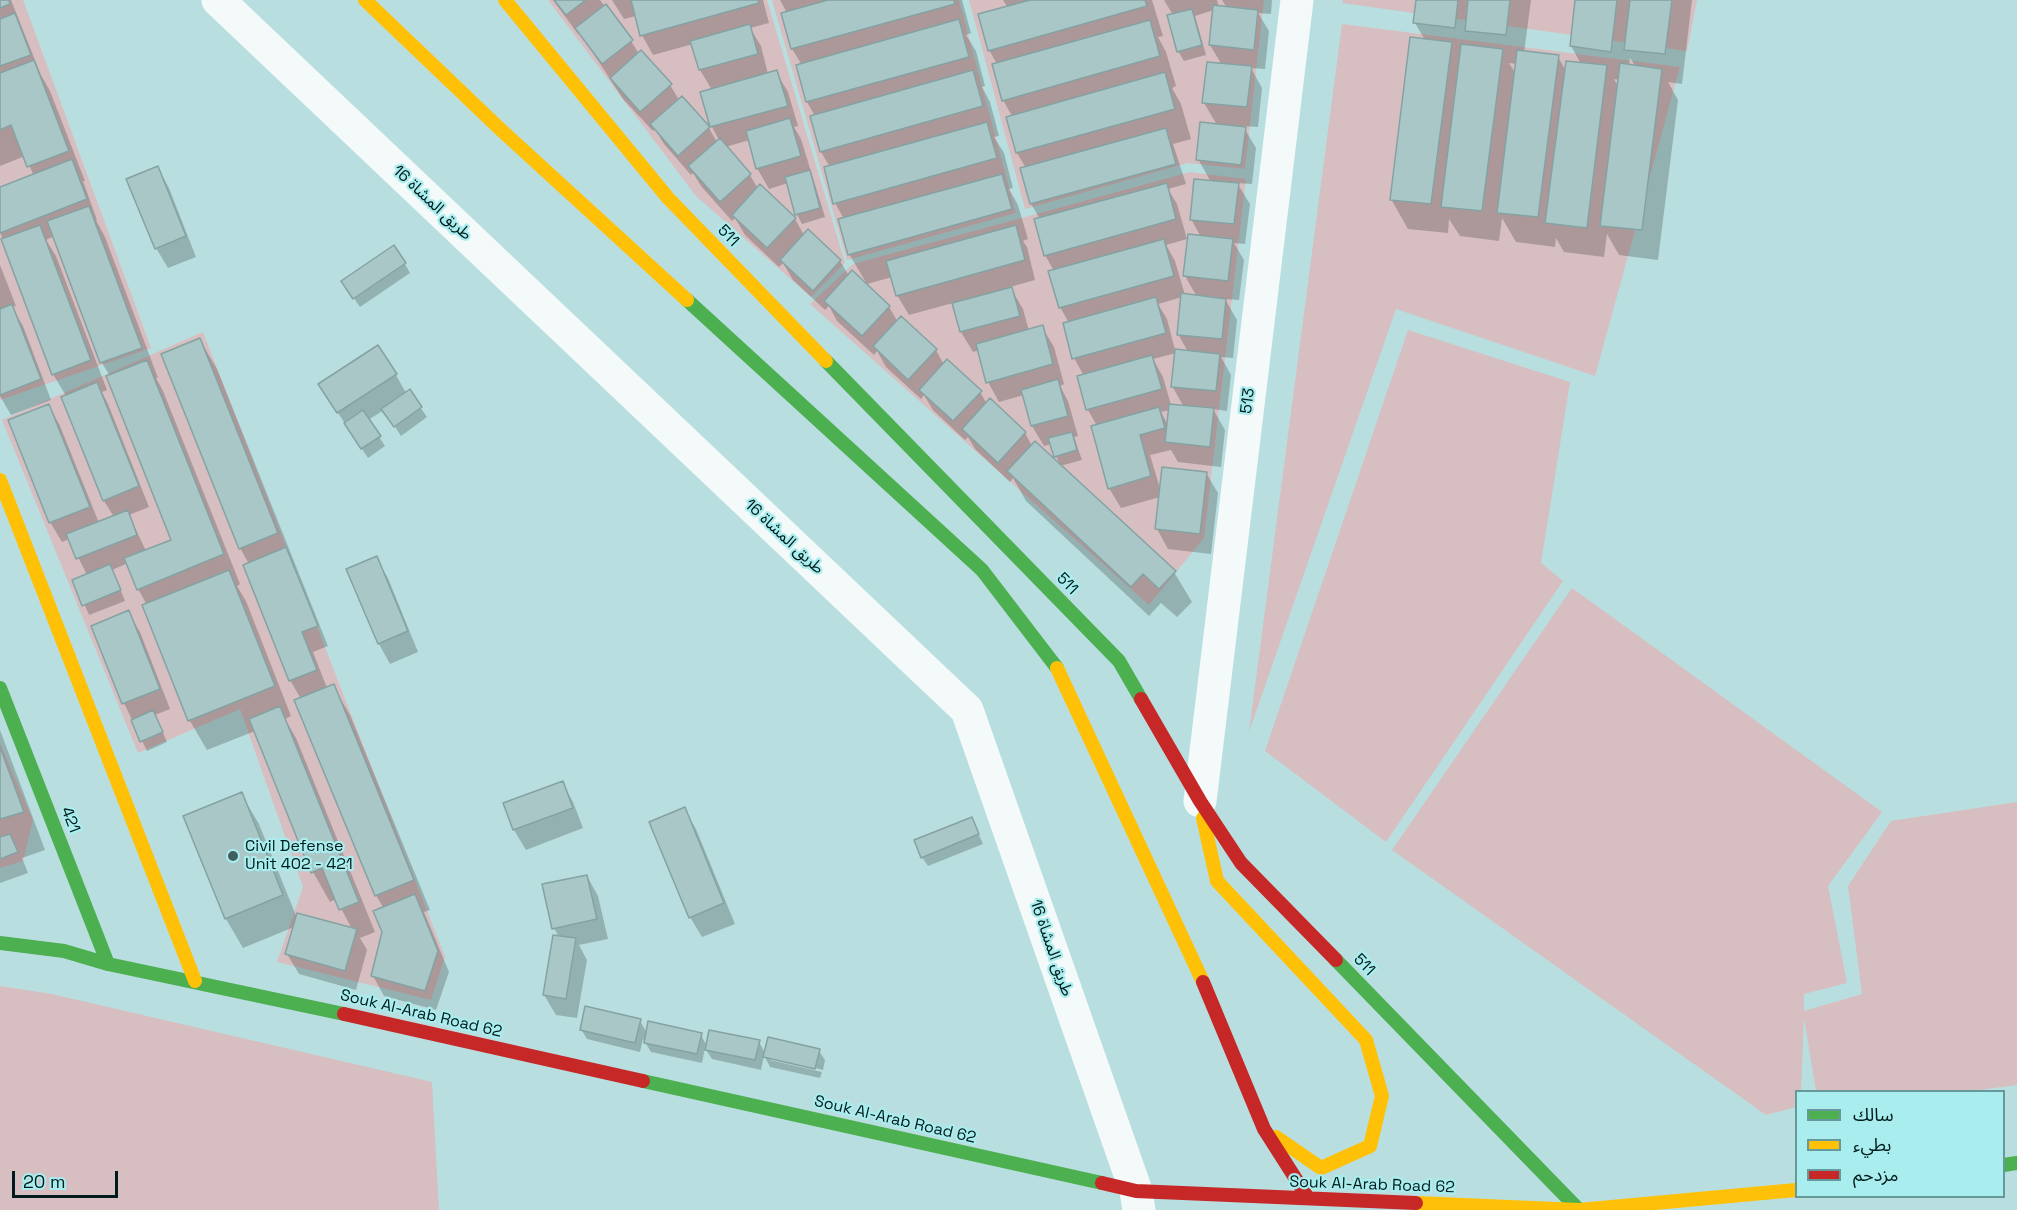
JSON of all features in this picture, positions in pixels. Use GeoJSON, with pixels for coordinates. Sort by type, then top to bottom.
{"type":"FeatureCollection","features":[{"type":"Feature","properties":{"kind":"main road"},"geometry":{"type":"LineString","coordinates":[[365,0],[509,138],[982,570],[1060,673],[1192,957],[1263,1129],[1308,1198]]}},
{"type":"Feature","properties":{"kind":"main road","name":"511"},"geometry":{"type":"LineString","coordinates":[[505,0],[668,198],[1119,661],[1200,801],[1241,863],[1579,1210]]}},
{"type":"Feature","properties":{"kind":"main road"},"geometry":{"type":"LineString","coordinates":[[0,480],[195,981]]}},
{"type":"Feature","properties":{"kind":"main road","name":"421"},"geometry":{"type":"LineString","coordinates":[[0,688],[108,964]]}},
{"type":"Feature","properties":{"kind":"main road"},"geometry":{"type":"LineString","coordinates":[[1200,801],[1217,881],[1366,1040],[1382,1096],[1370,1146],[1322,1168],[1263,1129]]}},
{"type":"Feature","properties":{"kind":"main road","name":"Souk Al-Arab Road 62"},"geometry":{"type":"LineString","coordinates":[[0,943],[64,951],[108,964],[195,981],[1138,1200],[1308,1198],[1579,1210],[1795,1190]]}},
{"type":"Feature","properties":{"kind":"street","name":"طريق المشاة 16"},"geometry":{"type":"LineString","coordinates":[[218,0],[966,710],[1138,1200]]}},
{"type":"Feature","properties":{"kind":"street","name":"513"},"geometry":{"type":"LineString","coordinates":[[1200,801],[1297,0]]}},
{"type":"Feature","properties":{"kind":"shaded area"},"geometry":{"type":"Polygon","coordinates":[[[0,0],[23,0],[151,348],[0,400],[0,0]]]}},
{"type":"Feature","properties":{"kind":"shaded area"},"geometry":{"type":"Polygon","coordinates":[[[548,0],[767,0],[845,263],[811,297],[696,196],[548,0]]]}},
{"type":"Feature","properties":{"kind":"shaded area"},"geometry":{"type":"Polygon","coordinates":[[[772,0],[959,0],[1016,213],[847,260],[772,0]]]}},
{"type":"Feature","properties":{"kind":"shaded area"},"geometry":{"type":"Polygon","coordinates":[[[969,0],[1264,0],[1245,169],[1188,163],[1025,209],[969,0]]]}},
{"type":"Feature","properties":{"kind":"shaded area"},"geometry":{"type":"Polygon","coordinates":[[[1343,0],[1697,0],[1687,51],[1342,3],[1343,0]]]}},
{"type":"Feature","properties":{"kind":"shaded area"},"geometry":{"type":"Polygon","coordinates":[[[1342,24],[1680,67],[1595,376],[1396,309],[1249,732],[1342,24]]]}},
{"type":"Feature","properties":{"kind":"shaded area"},"geometry":{"type":"Polygon","coordinates":[[[1190,172],[1246,179],[1204,538],[1149,605],[810,304],[853,264],[1190,172]]]}},
{"type":"Feature","properties":{"kind":"shaded area"},"geometry":{"type":"Polygon","coordinates":[[[1408,330],[1570,382],[1541,563],[1563,581],[1386,842],[1265,751],[1408,330]]]}},
{"type":"Feature","properties":{"kind":"shaded area"},"geometry":{"type":"Polygon","coordinates":[[[203,332],[445,957],[431,1000],[277,962],[303,887],[240,709],[138,753],[2,420],[203,332]]]}},
{"type":"Feature","properties":{"kind":"shaded area"},"geometry":{"type":"Polygon","coordinates":[[[1572,588],[1882,812],[1828,886],[1847,983],[1804,994],[1804,1011],[1862,994],[1848,886],[1891,821],[2017,802],[2017,1085],[1979,1090],[1816,1090],[1804,1018],[1801,1090],[1795,1090],[1795,1107],[1766,1115],[1392,850],[1572,588]]]}},
{"type":"Feature","properties":{"kind":"shaded area"},"geometry":{"type":"Polygon","coordinates":[[[0,743],[33,820],[23,861],[0,868],[0,743]]]}},
{"type":"Feature","properties":{"kind":"shaded area"},"geometry":{"type":"Polygon","coordinates":[[[0,986],[52,994],[432,1082],[439,1210],[0,1210],[0,986]]]}},
{"type":"Feature","properties":{"kind":"building"},"geometry":{"type":"Polygon","coordinates":[[[0,0],[9,0],[10,4],[0,8],[0,0]]]}},
{"type":"Feature","properties":{"kind":"building"},"geometry":{"type":"Polygon","coordinates":[[[554,0],[586,0],[566,15],[554,0]]]}},
{"type":"Feature","properties":{"kind":"building"},"geometry":{"type":"Polygon","coordinates":[[[631,0],[758,0],[759,3],[640,36],[631,0]]]}},
{"type":"Feature","properties":{"kind":"building"},"geometry":{"type":"Polygon","coordinates":[[[828,0],[954,0],[955,4],[791,49],[781,13],[828,0]]]}},
{"type":"Feature","properties":{"kind":"building"},"geometry":{"type":"Polygon","coordinates":[[[1030,0],[1145,0],[1147,6],[988,51],[978,14],[1030,0]]]}},
{"type":"Feature","properties":{"kind":"building"},"geometry":{"type":"Polygon","coordinates":[[[1416,0],[1458,0],[1455,28],[1413,23],[1416,0]]]}},
{"type":"Feature","properties":{"kind":"building"},"geometry":{"type":"Polygon","coordinates":[[[1468,0],[1510,0],[1506,35],[1465,31],[1468,0]]]}},
{"type":"Feature","properties":{"kind":"building"},"geometry":{"type":"Polygon","coordinates":[[[1575,0],[1617,0],[1611,52],[1570,46],[1575,0]]]}},
{"type":"Feature","properties":{"kind":"building"},"geometry":{"type":"Polygon","coordinates":[[[1630,0],[1672,0],[1665,54],[1624,50],[1630,0]]]}},
{"type":"Feature","properties":{"kind":"building"},"geometry":{"type":"Polygon","coordinates":[[[606,4],[633,40],[602,64],[575,28],[606,4]]]}},
{"type":"Feature","properties":{"kind":"building"},"geometry":{"type":"Polygon","coordinates":[[[1213,5],[1258,10],[1254,50],[1209,45],[1213,5]]]}},
{"type":"Feature","properties":{"kind":"building"},"geometry":{"type":"Polygon","coordinates":[[[1192,9],[1202,45],[1177,52],[1167,15],[1192,9]]]}},
{"type":"Feature","properties":{"kind":"building"},"geometry":{"type":"Polygon","coordinates":[[[15,13],[31,55],[0,66],[0,19],[15,13]]]}},
{"type":"Feature","properties":{"kind":"building"},"geometry":{"type":"Polygon","coordinates":[[[959,19],[969,57],[806,102],[796,65],[959,19]]]}},
{"type":"Feature","properties":{"kind":"building"},"geometry":{"type":"Polygon","coordinates":[[[1150,20],[1160,56],[1002,101],[992,64],[1150,20]]]}},
{"type":"Feature","properties":{"kind":"building"},"geometry":{"type":"Polygon","coordinates":[[[750,24],[758,54],[699,70],[690,41],[750,24]]]}},
{"type":"Feature","properties":{"kind":"building"},"geometry":{"type":"Polygon","coordinates":[[[1410,37],[1452,42],[1431,204],[1390,200],[1410,37]]]}},
{"type":"Feature","properties":{"kind":"building"},"geometry":{"type":"Polygon","coordinates":[[[1461,44],[1503,49],[1482,211],[1441,207],[1461,44]]]}},
{"type":"Feature","properties":{"kind":"building"},"geometry":{"type":"Polygon","coordinates":[[[641,50],[672,84],[640,112],[610,78],[641,50]]]}},
{"type":"Feature","properties":{"kind":"building"},"geometry":{"type":"Polygon","coordinates":[[[1517,50],[1559,55],[1538,217],[1497,213],[1517,50]]]}},
{"type":"Feature","properties":{"kind":"building"},"geometry":{"type":"Polygon","coordinates":[[[34,60],[69,151],[27,167],[11,125],[0,130],[0,73],[34,60]]]}},
{"type":"Feature","properties":{"kind":"building"},"geometry":{"type":"Polygon","coordinates":[[[1566,61],[1607,65],[1587,228],[1545,223],[1566,61]]]}},
{"type":"Feature","properties":{"kind":"building"},"geometry":{"type":"Polygon","coordinates":[[[1207,62],[1252,66],[1247,107],[1202,103],[1207,62]]]}},
{"type":"Feature","properties":{"kind":"building"},"geometry":{"type":"Polygon","coordinates":[[[1620,63],[1662,69],[1642,230],[1600,226],[1620,63]]]}},
{"type":"Feature","properties":{"kind":"building"},"geometry":{"type":"Polygon","coordinates":[[[777,70],[788,106],[710,127],[700,92],[777,70]]]}},
{"type":"Feature","properties":{"kind":"building"},"geometry":{"type":"Polygon","coordinates":[[[973,70],[983,106],[820,152],[810,116],[973,70]]]}},
{"type":"Feature","properties":{"kind":"building"},"geometry":{"type":"Polygon","coordinates":[[[1165,72],[1175,109],[1016,153],[1006,117],[1165,72]]]}},
{"type":"Feature","properties":{"kind":"building"},"geometry":{"type":"Polygon","coordinates":[[[682,96],[710,127],[678,156],[650,124],[682,96]]]}},
{"type":"Feature","properties":{"kind":"building"},"geometry":{"type":"Polygon","coordinates":[[[790,118],[801,156],[756,169],[746,131],[790,118]]]}},
{"type":"Feature","properties":{"kind":"building"},"geometry":{"type":"Polygon","coordinates":[[[987,122],[997,158],[833,204],[824,167],[987,122]]]}},
{"type":"Feature","properties":{"kind":"building"},"geometry":{"type":"Polygon","coordinates":[[[1200,122],[1246,127],[1241,165],[1196,160],[1200,122]]]}},
{"type":"Feature","properties":{"kind":"building"},"geometry":{"type":"Polygon","coordinates":[[[1166,128],[1176,164],[1030,204],[1020,168],[1166,128]]]}},
{"type":"Feature","properties":{"kind":"building"},"geometry":{"type":"Polygon","coordinates":[[[720,138],[751,174],[720,202],[688,166],[720,138]]]}},
{"type":"Feature","properties":{"kind":"building"},"geometry":{"type":"Polygon","coordinates":[[[72,159],[87,199],[0,233],[0,187],[72,159]]]}},
{"type":"Feature","properties":{"kind":"building"},"geometry":{"type":"Polygon","coordinates":[[[158,166],[186,236],[155,249],[126,179],[158,166]]]}},
{"type":"Feature","properties":{"kind":"building"},"geometry":{"type":"Polygon","coordinates":[[[810,170],[820,208],[795,215],[785,177],[810,170]]]}},
{"type":"Feature","properties":{"kind":"building"},"geometry":{"type":"Polygon","coordinates":[[[1002,174],[1012,209],[848,255],[838,219],[1002,174]]]}},
{"type":"Feature","properties":{"kind":"building"},"geometry":{"type":"Polygon","coordinates":[[[1194,179],[1239,183],[1234,224],[1190,220],[1194,179]]]}},
{"type":"Feature","properties":{"kind":"building"},"geometry":{"type":"Polygon","coordinates":[[[1167,183],[1176,219],[1044,256],[1034,219],[1167,183]]]}},
{"type":"Feature","properties":{"kind":"building"},"geometry":{"type":"Polygon","coordinates":[[[760,184],[796,218],[767,248],[732,215],[760,184]]]}},
{"type":"Feature","properties":{"kind":"building"},"geometry":{"type":"Polygon","coordinates":[[[89,206],[142,348],[100,363],[47,221],[89,206]]]}},
{"type":"Feature","properties":{"kind":"building"},"geometry":{"type":"Polygon","coordinates":[[[40,225],[91,360],[52,375],[1,239],[40,225]]]}},
{"type":"Feature","properties":{"kind":"building"},"geometry":{"type":"Polygon","coordinates":[[[1016,225],[1025,260],[896,296],[886,261],[1016,225]]]}},
{"type":"Feature","properties":{"kind":"building"},"geometry":{"type":"Polygon","coordinates":[[[808,229],[841,260],[813,291],[780,260],[808,229]]]}},
{"type":"Feature","properties":{"kind":"building"},"geometry":{"type":"Polygon","coordinates":[[[1188,234],[1233,239],[1228,281],[1183,276],[1188,234]]]}},
{"type":"Feature","properties":{"kind":"building"},"geometry":{"type":"Polygon","coordinates":[[[1164,239],[1174,276],[1059,308],[1048,271],[1164,239]]]}},
{"type":"Feature","properties":{"kind":"building"},"geometry":{"type":"Polygon","coordinates":[[[394,245],[406,263],[353,299],[341,281],[394,245]]]}},
{"type":"Feature","properties":{"kind":"building"},"geometry":{"type":"Polygon","coordinates":[[[852,270],[890,306],[862,336],[824,301],[852,270]]]}},
{"type":"Feature","properties":{"kind":"building"},"geometry":{"type":"Polygon","coordinates":[[[1012,287],[1020,316],[960,332],[952,303],[1012,287]]]}},
{"type":"Feature","properties":{"kind":"building"},"geometry":{"type":"Polygon","coordinates":[[[1181,293],[1226,299],[1222,339],[1177,335],[1181,293]]]}},
{"type":"Feature","properties":{"kind":"building"},"geometry":{"type":"Polygon","coordinates":[[[1156,297],[1166,333],[1072,359],[1063,323],[1156,297]]]}},
{"type":"Feature","properties":{"kind":"building"},"geometry":{"type":"Polygon","coordinates":[[[12,304],[41,379],[0,395],[0,309],[12,304]]]}},
{"type":"Feature","properties":{"kind":"building"},"geometry":{"type":"Polygon","coordinates":[[[901,316],[937,349],[908,380],[873,346],[901,316]]]}},
{"type":"Feature","properties":{"kind":"building"},"geometry":{"type":"Polygon","coordinates":[[[1043,325],[1053,364],[986,383],[976,344],[1043,325]]]}},
{"type":"Feature","properties":{"kind":"building"},"geometry":{"type":"Polygon","coordinates":[[[200,338],[278,533],[239,549],[161,354],[200,338]]]}},
{"type":"Feature","properties":{"kind":"building"},"geometry":{"type":"Polygon","coordinates":[[[378,345],[397,374],[337,413],[318,384],[378,345]]]}},
{"type":"Feature","properties":{"kind":"building"},"geometry":{"type":"Polygon","coordinates":[[[1175,349],[1220,354],[1216,391],[1171,387],[1175,349]]]}},
{"type":"Feature","properties":{"kind":"building"},"geometry":{"type":"Polygon","coordinates":[[[1152,355],[1162,389],[1086,410],[1077,376],[1152,355]]]}},
{"type":"Feature","properties":{"kind":"building"},"geometry":{"type":"Polygon","coordinates":[[[947,359],[982,391],[953,421],[919,390],[947,359]]]}},
{"type":"Feature","properties":{"kind":"building"},"geometry":{"type":"Polygon","coordinates":[[[147,360],[224,554],[137,590],[124,558],[171,540],[106,376],[147,360]]]}},
{"type":"Feature","properties":{"kind":"building"},"geometry":{"type":"Polygon","coordinates":[[[1058,379],[1068,416],[1031,426],[1021,390],[1058,379]]]}},
{"type":"Feature","properties":{"kind":"building"},"geometry":{"type":"Polygon","coordinates":[[[97,382],[139,486],[103,501],[61,397],[97,382]]]}},
{"type":"Feature","properties":{"kind":"building"},"geometry":{"type":"Polygon","coordinates":[[[410,389],[422,407],[394,427],[381,409],[410,389]]]}},
{"type":"Feature","properties":{"kind":"building"},"geometry":{"type":"Polygon","coordinates":[[[990,398],[1026,432],[998,463],[962,429],[990,398]]]}},
{"type":"Feature","properties":{"kind":"building"},"geometry":{"type":"Polygon","coordinates":[[[49,404],[90,507],[49,523],[8,420],[49,404]]]}},
{"type":"Feature","properties":{"kind":"building"},"geometry":{"type":"Polygon","coordinates":[[[1169,404],[1214,408],[1210,447],[1165,442],[1169,404]]]}},
{"type":"Feature","properties":{"kind":"building"},"geometry":{"type":"Polygon","coordinates":[[[1159,407],[1165,428],[1140,435],[1151,476],[1108,489],[1091,426],[1159,407]]]}},
{"type":"Feature","properties":{"kind":"building"},"geometry":{"type":"Polygon","coordinates":[[[363,410],[381,436],[361,449],[344,423],[363,410]]]}},
{"type":"Feature","properties":{"kind":"building"},"geometry":{"type":"Polygon","coordinates":[[[1072,432],[1077,450],[1054,457],[1048,438],[1072,432]]]}},
{"type":"Feature","properties":{"kind":"building"},"geometry":{"type":"Polygon","coordinates":[[[1035,441],[1176,571],[1159,589],[1143,574],[1131,587],[1007,471],[1035,441]]]}},
{"type":"Feature","properties":{"kind":"building"},"geometry":{"type":"Polygon","coordinates":[[[1162,467],[1207,472],[1200,534],[1155,529],[1162,467]]]}},
{"type":"Feature","properties":{"kind":"building"},"geometry":{"type":"Polygon","coordinates":[[[128,510],[137,535],[76,559],[66,534],[128,510]]]}},
{"type":"Feature","properties":{"kind":"building"},"geometry":{"type":"Polygon","coordinates":[[[286,547],[318,626],[302,632],[317,670],[289,681],[243,565],[286,547]]]}},
{"type":"Feature","properties":{"kind":"building"},"geometry":{"type":"Polygon","coordinates":[[[377,556],[408,631],[378,644],[346,569],[377,556]]]}},
{"type":"Feature","properties":{"kind":"building"},"geometry":{"type":"Polygon","coordinates":[[[110,564],[121,590],[82,606],[72,580],[110,564]]]}},
{"type":"Feature","properties":{"kind":"building"},"geometry":{"type":"Polygon","coordinates":[[[229,570],[275,686],[188,721],[142,605],[229,570]]]}},
{"type":"Feature","properties":{"kind":"building"},"geometry":{"type":"Polygon","coordinates":[[[129,610],[160,689],[122,704],[91,626],[129,610]]]}},
{"type":"Feature","properties":{"kind":"building"},"geometry":{"type":"Polygon","coordinates":[[[334,684],[414,880],[375,896],[294,700],[334,684]]]}},
{"type":"Feature","properties":{"kind":"building"},"geometry":{"type":"Polygon","coordinates":[[[280,706],[359,902],[339,910],[322,868],[311,873],[249,719],[280,706]]]}},
{"type":"Feature","properties":{"kind":"building"},"geometry":{"type":"Polygon","coordinates":[[[153,710],[163,732],[140,742],[131,720],[153,710]]]}},
{"type":"Feature","properties":{"kind":"building"},"geometry":{"type":"Polygon","coordinates":[[[0,747],[24,812],[0,819],[0,747]]]}},
{"type":"Feature","properties":{"kind":"building"},"geometry":{"type":"Polygon","coordinates":[[[563,781],[573,808],[513,830],[503,803],[563,781]]]}},
{"type":"Feature","properties":{"kind":"building","name":"Civil Defense Unit 402 - 421"},"geometry":{"type":"Polygon","coordinates":[[[242,792],[283,895],[225,919],[183,816],[242,792]]]}},
{"type":"Feature","properties":{"kind":"building"},"geometry":{"type":"Polygon","coordinates":[[[685,807],[724,903],[689,918],[649,822],[685,807]]]}},
{"type":"Feature","properties":{"kind":"building"},"geometry":{"type":"Polygon","coordinates":[[[972,817],[979,834],[921,858],[914,840],[972,817]]]}},
{"type":"Feature","properties":{"kind":"building"},"geometry":{"type":"Polygon","coordinates":[[[10,834],[18,852],[0,859],[0,837],[10,834]]]}},
{"type":"Feature","properties":{"kind":"building"},"geometry":{"type":"Polygon","coordinates":[[[587,875],[597,919],[552,929],[542,884],[587,875]]]}},
{"type":"Feature","properties":{"kind":"building"},"geometry":{"type":"Polygon","coordinates":[[[415,894],[438,951],[425,991],[371,976],[382,932],[373,911],[415,894]]]}},
{"type":"Feature","properties":{"kind":"building"},"geometry":{"type":"Polygon","coordinates":[[[297,913],[357,929],[345,971],[285,954],[297,913]]]}},
{"type":"Feature","properties":{"kind":"building"},"geometry":{"type":"Polygon","coordinates":[[[553,935],[576,938],[566,999],[543,995],[553,935]]]}},
{"type":"Feature","properties":{"kind":"building"},"geometry":{"type":"Polygon","coordinates":[[[585,1006],[641,1019],[635,1043],[580,1030],[585,1006]]]}},
{"type":"Feature","properties":{"kind":"building"},"geometry":{"type":"Polygon","coordinates":[[[648,1021],[702,1033],[697,1054],[644,1043],[648,1021]]]}},
{"type":"Feature","properties":{"kind":"building"},"geometry":{"type":"Polygon","coordinates":[[[709,1030],[760,1040],[755,1060],[705,1050],[709,1030]]]}},
{"type":"Feature","properties":{"kind":"building"},"geometry":{"type":"Polygon","coordinates":[[[768,1037],[820,1049],[815,1069],[763,1057],[768,1037]]]}},
{"type":"Feature","properties":{"kind":"traffic: fast"},"geometry":{"type":"LineString","coordinates":[[687,300],[982,570],[1057,668]]}},
{"type":"Feature","properties":{"kind":"traffic: fast"},"geometry":{"type":"LineString","coordinates":[[826,361],[1119,661],[1141,699]]}},
{"type":"Feature","properties":{"kind":"traffic: fast"},"geometry":{"type":"LineString","coordinates":[[0,688],[108,964]]}},
{"type":"Feature","properties":{"kind":"traffic: fast"},"geometry":{"type":"LineString","coordinates":[[0,943],[64,951],[108,964],[344,1014]]}},
{"type":"Feature","properties":{"kind":"traffic: fast"},"geometry":{"type":"LineString","coordinates":[[1336,960],[1579,1210]]}},
{"type":"Feature","properties":{"kind":"traffic: fast"},"geometry":{"type":"LineString","coordinates":[[643,1081],[1102,1183]]}},
{"type":"Feature","properties":{"kind":"traffic: fast"},"geometry":{"type":"LineString","coordinates":[[2005,1165],[2017,1163]]}},
{"type":"Feature","properties":{"kind":"traffic: slow"},"geometry":{"type":"LineString","coordinates":[[365,0],[500,129],[687,300]]}},
{"type":"Feature","properties":{"kind":"traffic: slow"},"geometry":{"type":"LineString","coordinates":[[505,0],[668,198],[826,361]]}},
{"type":"Feature","properties":{"kind":"traffic: slow"},"geometry":{"type":"LineString","coordinates":[[0,480],[195,981]]}},
{"type":"Feature","properties":{"kind":"traffic: slow"},"geometry":{"type":"LineString","coordinates":[[1057,668],[1203,982]]}},
{"type":"Feature","properties":{"kind":"traffic: slow"},"geometry":{"type":"LineString","coordinates":[[1203,818],[1217,881],[1366,1040],[1382,1096],[1370,1146],[1321,1168],[1276,1137]]}},
{"type":"Feature","properties":{"kind":"traffic: slow"},"geometry":{"type":"LineString","coordinates":[[1416,1203],[1579,1210],[1795,1190]]}},
{"type":"Feature","properties":{"kind":"traffic: jam"},"geometry":{"type":"LineString","coordinates":[[1141,699],[1200,801],[1241,863],[1336,960]]}},
{"type":"Feature","properties":{"kind":"traffic: jam"},"geometry":{"type":"LineString","coordinates":[[1203,982],[1264,1129],[1308,1198]]}},
{"type":"Feature","properties":{"kind":"traffic: jam"},"geometry":{"type":"LineString","coordinates":[[344,1014],[643,1081]]}},
{"type":"Feature","properties":{"kind":"traffic: jam"},"geometry":{"type":"LineString","coordinates":[[1102,1183],[1136,1191],[1416,1203]]}},
{"type":"Feature","properties":{"kind":"place","name":"Civil Defense Unit 402 - 421"},"geometry":{"type":"Point","coordinates":[233,856]}}]}
